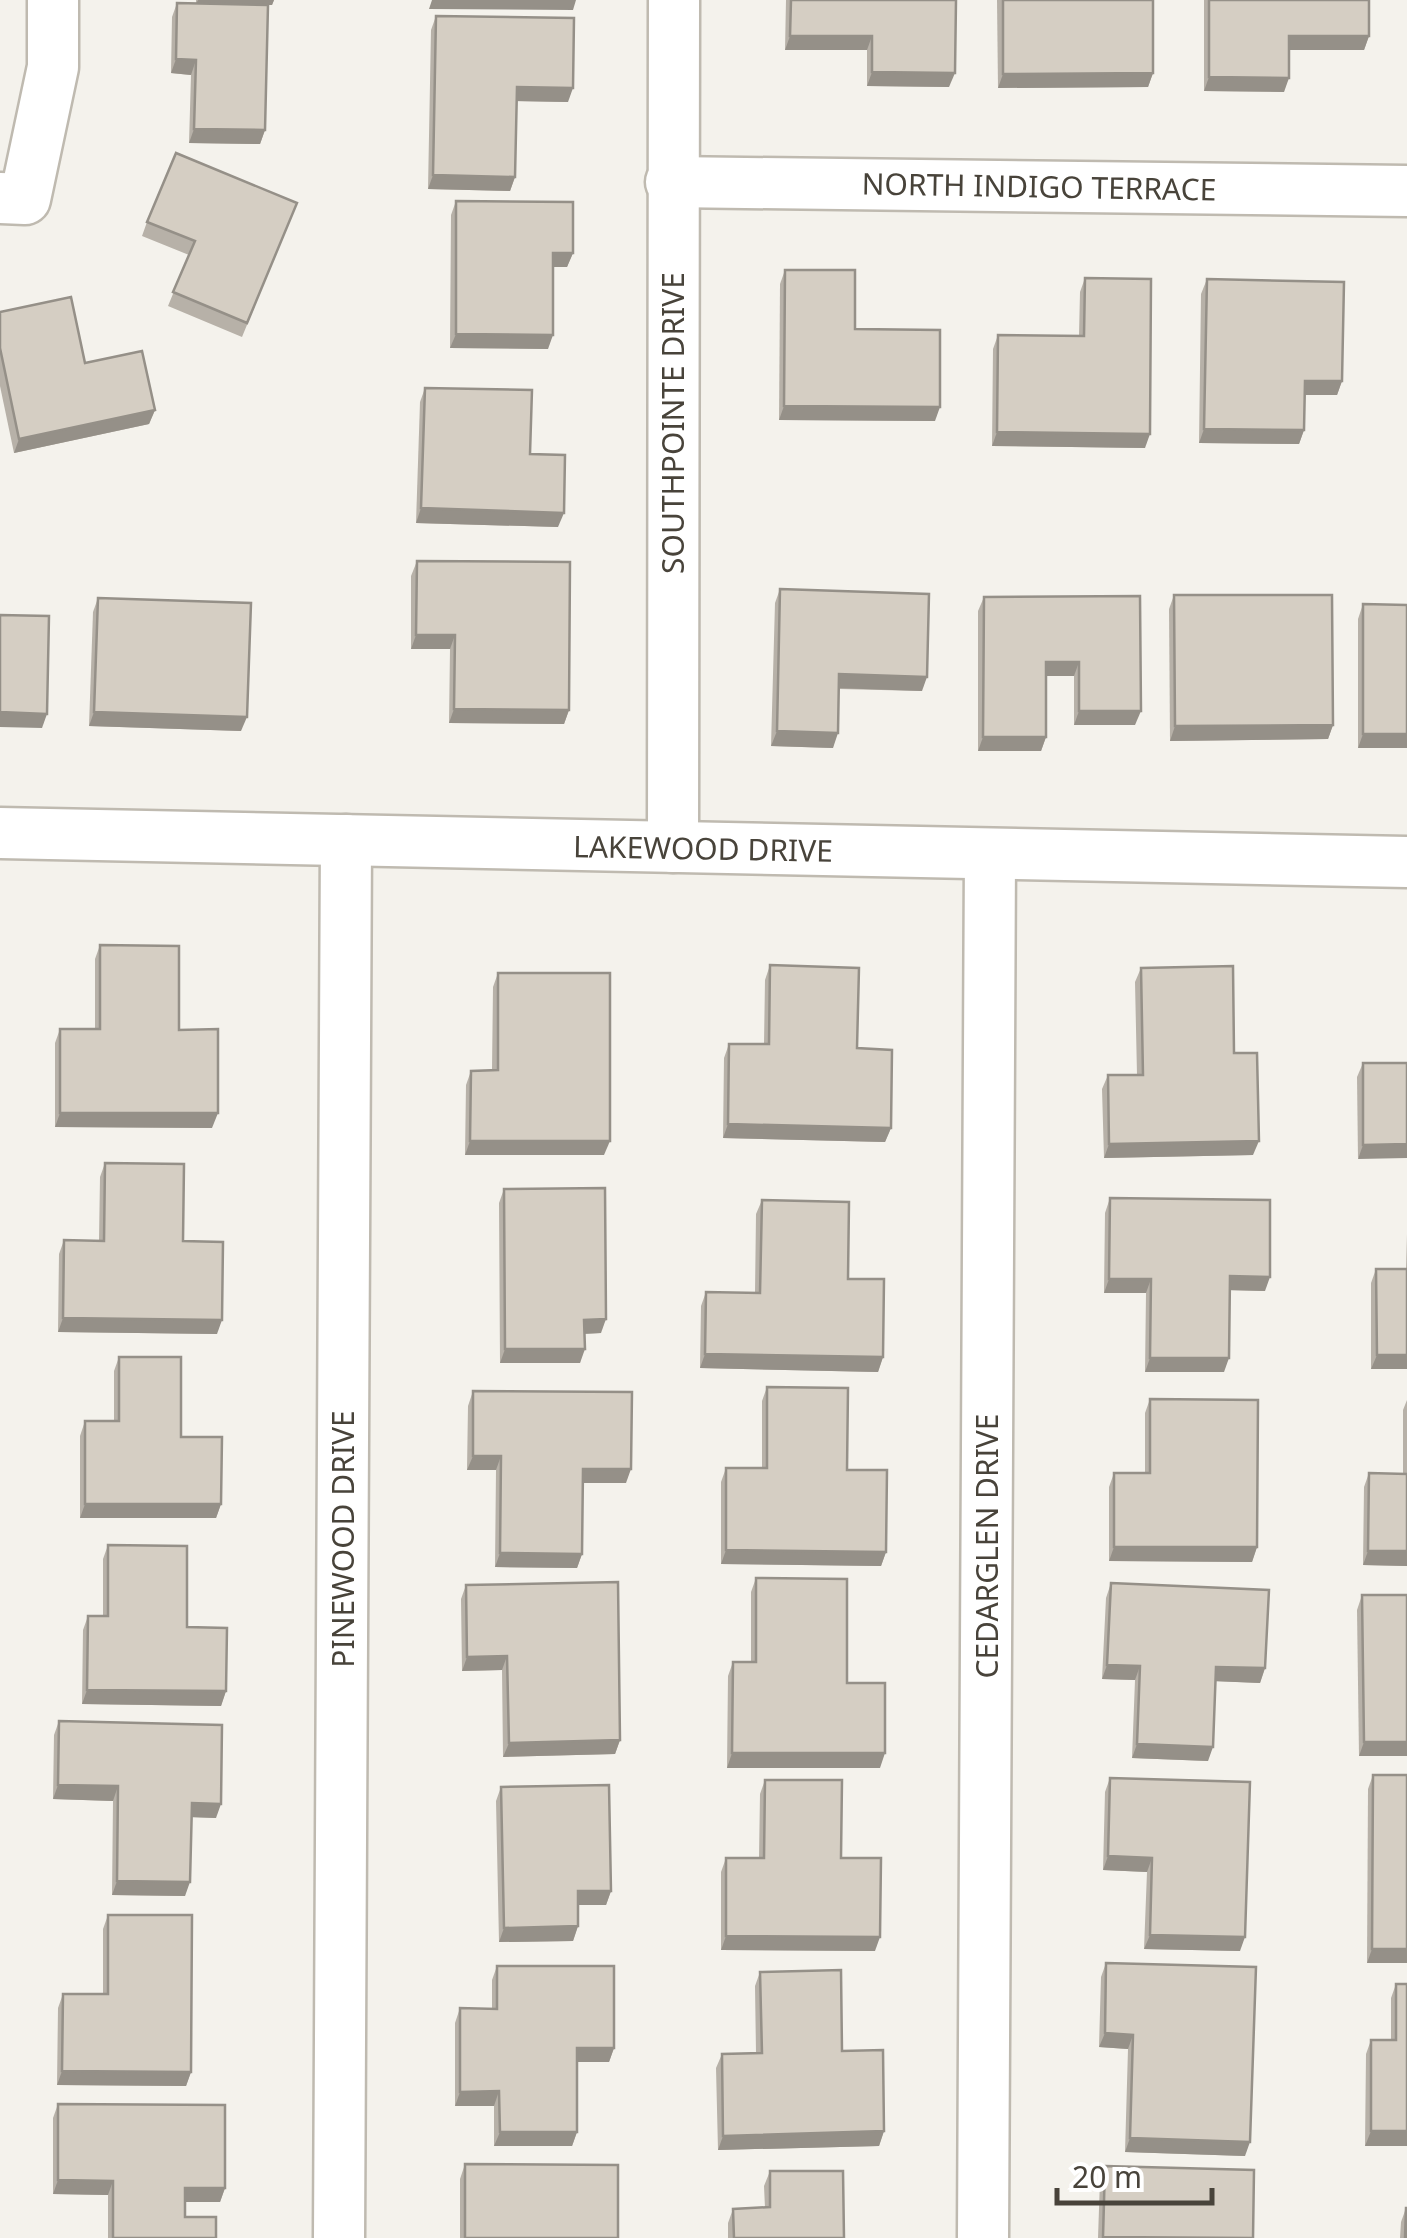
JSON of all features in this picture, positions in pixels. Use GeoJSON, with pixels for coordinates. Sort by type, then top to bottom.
{"type":"FeatureCollection","features":[{"type":"Feature","properties":{"kind":"street"},"geometry":{"type":"LineString","coordinates":[[13,198],[53,67],[53,0]]}},
{"type":"Feature","properties":{"kind":"street","name":"SOUTHPOINTE DRIVE"},"geometry":{"type":"LineString","coordinates":[[673,847],[674,0]]}},
{"type":"Feature","properties":{"kind":"street","name":"NORTH INDIGO TERRACE"},"geometry":{"type":"LineString","coordinates":[[671,182],[1407,191]]}},
{"type":"Feature","properties":{"kind":"street","name":"LAKEWOOD DRIVE"},"geometry":{"type":"LineString","coordinates":[[0,833],[1407,862]]}},
{"type":"Feature","properties":{"kind":"street","name":"PINEWOOD DRIVE"},"geometry":{"type":"LineString","coordinates":[[339,2238],[346,840]]}},
{"type":"Feature","properties":{"kind":"street","name":"CEDARGLEN DRIVE"},"geometry":{"type":"LineString","coordinates":[[983,2238],[990,854]]}},
{"type":"Feature","properties":{"kind":"building"},"geometry":{"type":"Polygon","coordinates":[[[791,0],[956,0],[955,73],[872,72],[872,36],[790,36],[791,0]]]}},
{"type":"Feature","properties":{"kind":"building"},"geometry":{"type":"Polygon","coordinates":[[[1003,0],[1153,0],[1153,73],[1003,74],[1003,0]]]}},
{"type":"Feature","properties":{"kind":"building"},"geometry":{"type":"Polygon","coordinates":[[[1209,0],[1369,0],[1369,36],[1289,36],[1289,78],[1209,77],[1209,0]]]}},
{"type":"Feature","properties":{"kind":"building"},"geometry":{"type":"Polygon","coordinates":[[[177,3],[268,5],[265,130],[194,129],[196,60],[176,59],[177,3]]]}},
{"type":"Feature","properties":{"kind":"building"},"geometry":{"type":"Polygon","coordinates":[[[436,16],[574,18],[573,88],[517,87],[515,177],[433,175],[436,16]]]}},
{"type":"Feature","properties":{"kind":"building"},"geometry":{"type":"Polygon","coordinates":[[[176,153],[297,203],[247,323],[173,292],[195,241],[147,222],[176,153]]]}},
{"type":"Feature","properties":{"kind":"building"},"geometry":{"type":"Polygon","coordinates":[[[456,201],[573,202],[573,253],[553,253],[553,335],[456,334],[456,201]]]}},
{"type":"Feature","properties":{"kind":"building"},"geometry":{"type":"Polygon","coordinates":[[[785,270],[855,270],[855,329],[940,330],[940,407],[784,406],[785,270]]]}},
{"type":"Feature","properties":{"kind":"building"},"geometry":{"type":"Polygon","coordinates":[[[1085,278],[1151,279],[1150,434],[997,432],[998,335],[1084,336],[1085,278]]]}},
{"type":"Feature","properties":{"kind":"building"},"geometry":{"type":"Polygon","coordinates":[[[1207,279],[1344,282],[1342,381],[1305,381],[1304,430],[1204,429],[1207,279]]]}},
{"type":"Feature","properties":{"kind":"building"},"geometry":{"type":"Polygon","coordinates":[[[71,297],[85,363],[142,351],[155,410],[19,439],[0,348],[0,312],[71,297]]]}},
{"type":"Feature","properties":{"kind":"building"},"geometry":{"type":"Polygon","coordinates":[[[425,388],[532,390],[530,454],[565,455],[564,513],[421,508],[425,388]]]}},
{"type":"Feature","properties":{"kind":"building"},"geometry":{"type":"Polygon","coordinates":[[[417,561],[570,562],[569,710],[454,709],[455,635],[416,635],[417,561]]]}},
{"type":"Feature","properties":{"kind":"building"},"geometry":{"type":"Polygon","coordinates":[[[780,589],[929,594],[927,677],[839,674],[838,733],[777,731],[780,589]]]}},
{"type":"Feature","properties":{"kind":"building"},"geometry":{"type":"Polygon","coordinates":[[[1174,595],[1332,595],[1333,725],[1175,726],[1174,595]]]}},
{"type":"Feature","properties":{"kind":"building"},"geometry":{"type":"Polygon","coordinates":[[[1140,596],[1141,711],[1079,711],[1079,662],[1046,662],[1046,737],[983,737],[984,597],[1140,596]]]}},
{"type":"Feature","properties":{"kind":"building"},"geometry":{"type":"Polygon","coordinates":[[[98,598],[251,603],[247,717],[94,712],[98,598]]]}},
{"type":"Feature","properties":{"kind":"building"},"geometry":{"type":"Polygon","coordinates":[[[1363,604],[1407,605],[1407,734],[1363,734],[1363,604]]]}},
{"type":"Feature","properties":{"kind":"building"},"geometry":{"type":"Polygon","coordinates":[[[0,615],[49,616],[47,714],[0,712],[0,615]]]}},
{"type":"Feature","properties":{"kind":"building"},"geometry":{"type":"Polygon","coordinates":[[[100,945],[179,946],[179,1030],[218,1029],[218,1113],[60,1113],[60,1029],[100,1029],[100,945]]]}},
{"type":"Feature","properties":{"kind":"building"},"geometry":{"type":"Polygon","coordinates":[[[770,965],[859,968],[857,1048],[892,1050],[891,1128],[728,1124],[729,1044],[769,1044],[770,965]]]}},
{"type":"Feature","properties":{"kind":"building"},"geometry":{"type":"Polygon","coordinates":[[[1233,966],[1234,1053],[1257,1053],[1259,1141],[1109,1144],[1108,1075],[1143,1075],[1141,968],[1233,966]]]}},
{"type":"Feature","properties":{"kind":"building"},"geometry":{"type":"Polygon","coordinates":[[[498,973],[610,973],[610,1141],[470,1141],[471,1071],[498,1070],[498,973]]]}},
{"type":"Feature","properties":{"kind":"building"},"geometry":{"type":"Polygon","coordinates":[[[1363,1063],[1407,1063],[1407,1144],[1363,1145],[1363,1063]]]}},
{"type":"Feature","properties":{"kind":"building"},"geometry":{"type":"Polygon","coordinates":[[[105,1163],[184,1164],[183,1241],[223,1242],[222,1320],[63,1318],[64,1240],[104,1241],[105,1163]]]}},
{"type":"Feature","properties":{"kind":"building"},"geometry":{"type":"Polygon","coordinates":[[[605,1188],[606,1319],[584,1320],[585,1349],[505,1349],[504,1189],[605,1188]]]}},
{"type":"Feature","properties":{"kind":"building"},"geometry":{"type":"Polygon","coordinates":[[[1110,1198],[1270,1200],[1270,1277],[1230,1276],[1229,1358],[1150,1358],[1151,1279],[1109,1279],[1110,1198]]]}},
{"type":"Feature","properties":{"kind":"building"},"geometry":{"type":"Polygon","coordinates":[[[762,1200],[849,1202],[848,1279],[884,1279],[883,1357],[705,1354],[706,1292],[760,1293],[762,1200]]]}},
{"type":"Feature","properties":{"kind":"building"},"geometry":{"type":"Polygon","coordinates":[[[1376,1269],[1407,1269],[1407,1355],[1377,1355],[1376,1269]]]}},
{"type":"Feature","properties":{"kind":"building"},"geometry":{"type":"Polygon","coordinates":[[[119,1357],[181,1357],[181,1437],[222,1437],[221,1504],[85,1504],[85,1421],[119,1421],[119,1357]]]}},
{"type":"Feature","properties":{"kind":"building"},"geometry":{"type":"Polygon","coordinates":[[[767,1387],[848,1388],[847,1470],[887,1470],[886,1552],[726,1550],[726,1468],[767,1468],[767,1387]]]}},
{"type":"Feature","properties":{"kind":"building"},"geometry":{"type":"Polygon","coordinates":[[[473,1391],[632,1392],[631,1469],[583,1469],[582,1554],[500,1553],[501,1456],[473,1456],[473,1391]]]}},
{"type":"Feature","properties":{"kind":"building"},"geometry":{"type":"Polygon","coordinates":[[[1150,1399],[1258,1400],[1257,1547],[1114,1547],[1114,1473],[1150,1473],[1150,1399]]]}},
{"type":"Feature","properties":{"kind":"building"},"geometry":{"type":"Polygon","coordinates":[[[1369,1473],[1407,1474],[1407,1551],[1368,1551],[1369,1473]]]}},
{"type":"Feature","properties":{"kind":"building"},"geometry":{"type":"Polygon","coordinates":[[[108,1545],[187,1546],[187,1627],[227,1628],[226,1691],[87,1690],[88,1616],[108,1616],[108,1545]]]}},
{"type":"Feature","properties":{"kind":"building"},"geometry":{"type":"Polygon","coordinates":[[[756,1578],[847,1579],[847,1683],[885,1683],[885,1753],[732,1753],[733,1662],[756,1662],[756,1578]]]}},
{"type":"Feature","properties":{"kind":"building"},"geometry":{"type":"Polygon","coordinates":[[[618,1582],[620,1740],[509,1743],[507,1656],[467,1657],[466,1585],[618,1582]]]}},
{"type":"Feature","properties":{"kind":"building"},"geometry":{"type":"Polygon","coordinates":[[[1111,1583],[1269,1590],[1265,1668],[1216,1667],[1213,1747],[1137,1744],[1140,1666],[1107,1665],[1111,1583]]]}},
{"type":"Feature","properties":{"kind":"building"},"geometry":{"type":"Polygon","coordinates":[[[1362,1595],[1407,1595],[1407,1742],[1364,1742],[1362,1595]]]}},
{"type":"Feature","properties":{"kind":"building"},"geometry":{"type":"Polygon","coordinates":[[[59,1721],[222,1725],[221,1804],[192,1803],[190,1882],[117,1881],[118,1786],[58,1785],[59,1721]]]}},
{"type":"Feature","properties":{"kind":"building"},"geometry":{"type":"Polygon","coordinates":[[[1373,1775],[1407,1775],[1407,1949],[1372,1949],[1373,1775]]]}},
{"type":"Feature","properties":{"kind":"building"},"geometry":{"type":"Polygon","coordinates":[[[1110,1778],[1250,1782],[1245,1937],[1150,1935],[1152,1858],[1108,1856],[1110,1778]]]}},
{"type":"Feature","properties":{"kind":"building"},"geometry":{"type":"Polygon","coordinates":[[[765,1780],[842,1780],[841,1858],[881,1858],[880,1937],[726,1936],[726,1858],[764,1858],[765,1780]]]}},
{"type":"Feature","properties":{"kind":"building"},"geometry":{"type":"Polygon","coordinates":[[[609,1785],[611,1891],[578,1891],[578,1926],[504,1928],[501,1787],[609,1785]]]}},
{"type":"Feature","properties":{"kind":"building"},"geometry":{"type":"Polygon","coordinates":[[[108,1915],[192,1915],[191,2072],[62,2071],[63,1994],[108,1994],[108,1915]]]}},
{"type":"Feature","properties":{"kind":"building"},"geometry":{"type":"Polygon","coordinates":[[[1106,1963],[1256,1967],[1250,2142],[1130,2138],[1133,2035],[1105,2033],[1106,1963]]]}},
{"type":"Feature","properties":{"kind":"building"},"geometry":{"type":"Polygon","coordinates":[[[497,1966],[614,1966],[614,2048],[577,2048],[577,2132],[500,2132],[499,2091],[460,2092],[460,2008],[497,2009],[497,1966]]]}},
{"type":"Feature","properties":{"kind":"building"},"geometry":{"type":"Polygon","coordinates":[[[841,1970],[842,2051],[883,2050],[884,2131],[723,2136],[722,2054],[762,2053],[760,1972],[841,1970]]]}},
{"type":"Feature","properties":{"kind":"building"},"geometry":{"type":"Polygon","coordinates":[[[1396,1984],[1407,1984],[1407,2131],[1371,2131],[1371,2040],[1396,2040],[1396,1984]]]}},
{"type":"Feature","properties":{"kind":"building"},"geometry":{"type":"Polygon","coordinates":[[[58,2104],[225,2105],[225,2188],[185,2188],[185,2217],[216,2217],[216,2238],[113,2238],[113,2181],[58,2180],[58,2104]]]}},
{"type":"Feature","properties":{"kind":"building"},"geometry":{"type":"Polygon","coordinates":[[[465,2164],[618,2165],[618,2238],[465,2238],[465,2164]]]}},
{"type":"Feature","properties":{"kind":"building"},"geometry":{"type":"Polygon","coordinates":[[[1105,2166],[1254,2170],[1253,2238],[1103,2237],[1105,2166]]]}},
{"type":"Feature","properties":{"kind":"building"},"geometry":{"type":"Polygon","coordinates":[[[770,2171],[843,2171],[844,2238],[734,2238],[733,2209],[770,2207],[770,2171]]]}}]}
